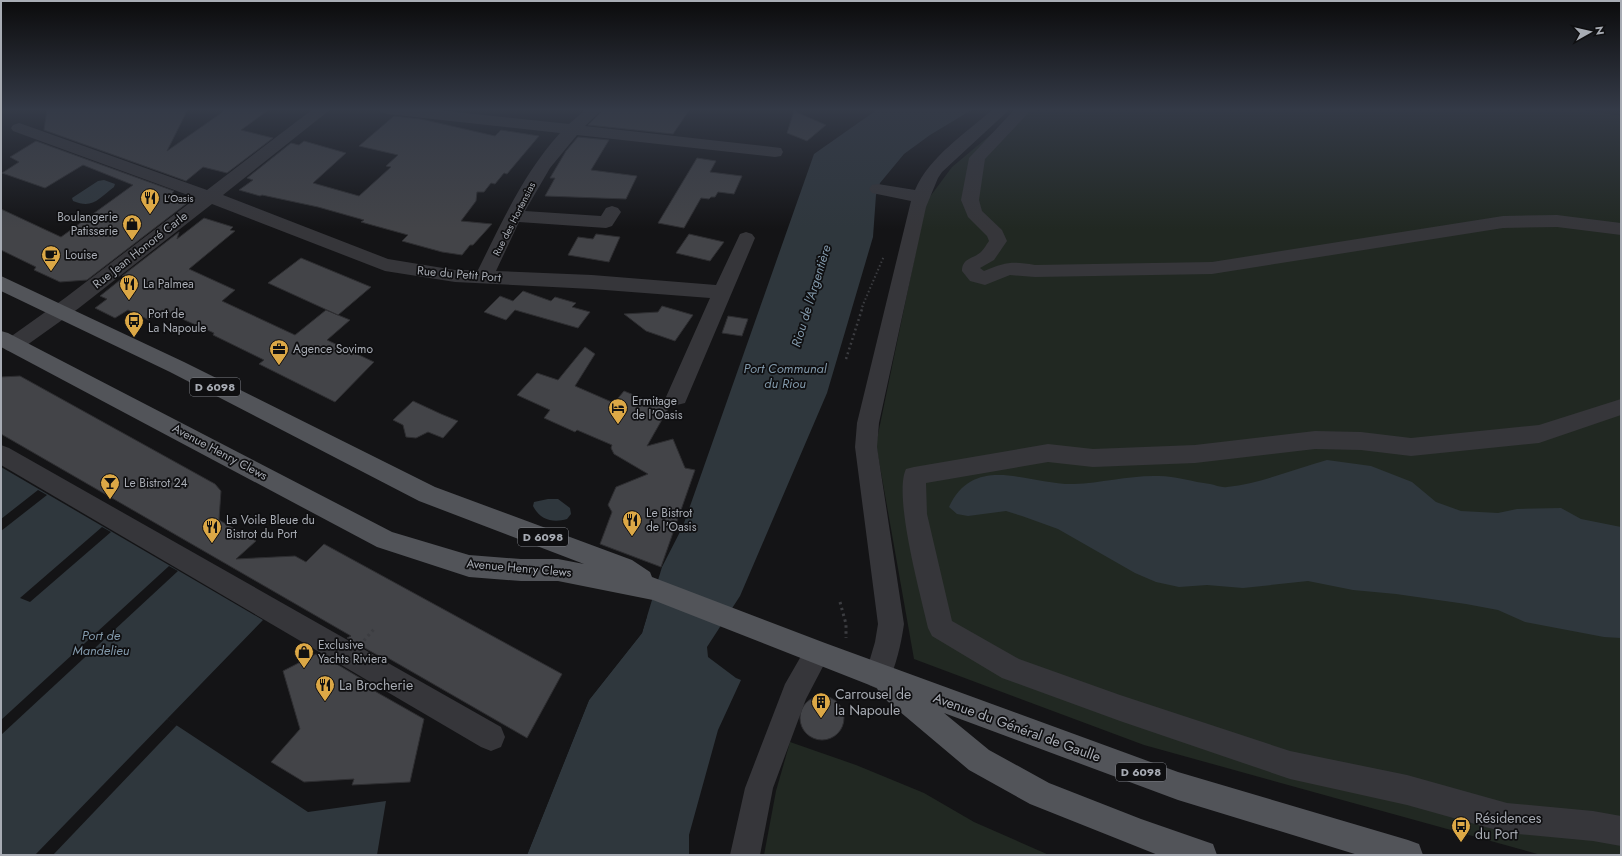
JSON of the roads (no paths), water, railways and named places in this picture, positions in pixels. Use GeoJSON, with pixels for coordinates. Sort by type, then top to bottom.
{"type":"FeatureCollection","features":[{"type":"Feature","properties":{"kind":"main road","name":"Avenue Henry Clews"},"geometry":{"type":"LineString","coordinates":[[1,283],[177,367],[427,494],[623,568],[654,589]]}},
{"type":"Feature","properties":{"kind":"main road","name":"Avenue Henry Clews"},"geometry":{"type":"LineString","coordinates":[[7,341],[386,540],[469,566],[521,570],[558,570],[654,589]]}},
{"type":"Feature","properties":{"kind":"main road","name":"Avenue du Général de Gaulle"},"geometry":{"type":"LineString","coordinates":[[654,589],[878,676],[1178,786],[1408,855]]}},
{"type":"Feature","properties":{"kind":"main road","name":"Avenue du Général de Gaulle"},"geometry":{"type":"LineString","coordinates":[[878,676],[979,760],[1040,794],[1141,834],[1202,855]]}},
{"type":"Feature","properties":{"kind":"street","name":"Rue du Petit Port"},"geometry":{"type":"LineString","coordinates":[[77,149],[208,196],[385,265],[455,276],[592,282],[722,292]]}},
{"type":"Feature","properties":{"kind":"street","name":"Rue Jean Honoré Carle"},"geometry":{"type":"LineString","coordinates":[[7,341],[59,312],[270,149]]}},
{"type":"Feature","properties":{"kind":"street","name":"Rue des Hortensias"},"geometry":{"type":"LineString","coordinates":[[484,277],[532,182],[556,149]]}},
{"type":"Feature","properties":{"kind":"street"},"geometry":{"type":"LineString","coordinates":[[748,149],[775,152]]}},
{"type":"Feature","properties":{"kind":"street"},"geometry":{"type":"LineString","coordinates":[[878,676],[888,642],[891,624],[866,447],[867,429],[917,207],[936,168],[957,149]]}},
{"type":"Feature","properties":{"kind":"street"},"geometry":{"type":"LineString","coordinates":[[986,149],[977,158],[970,200],[974,213],[996,234],[998,241],[984,259],[975,262],[971,266],[971,271],[977,276],[985,278],[1006,269],[1015,268],[1035,271],[1212,268],[1503,222],[1557,221],[1621,229]]}},
{"type":"Feature","properties":{"kind":"street"},"geometry":{"type":"LineString","coordinates":[[878,190],[922,194]]}},
{"type":"Feature","properties":{"kind":"street"},"geometry":{"type":"LineString","coordinates":[[514,216],[606,222],[612,212]]}},
{"type":"Feature","properties":{"kind":"street"},"geometry":{"type":"LineString","coordinates":[[677,397],[746,238]]}},
{"type":"Feature","properties":{"kind":"street"},"geometry":{"type":"LineString","coordinates":[[1621,407],[1539,434],[1411,447],[1361,441],[1315,440],[1195,454],[1093,458],[1048,453],[914,476],[914,514],[941,628],[1011,669],[1120,708],[1290,765],[1407,790],[1507,818],[1593,826],[1621,831]]}},
{"type":"Feature","properties":{"kind":"street"},"geometry":{"type":"LineString","coordinates":[[1,454],[491,737]]}},
{"type":"Feature","properties":{"kind":"street"},"geometry":{"type":"LineString","coordinates":[[745,855],[759,788],[796,693],[817,653]]}},
{"type":"Feature","properties":{"kind":"water"},"geometry":{"type":"Polygon","coordinates":[[[821,149],[911,149],[904,154],[880,183],[876,195],[873,237],[827,393],[740,596],[707,647],[708,657],[736,678],[741,680],[718,730],[689,835],[689,855],[527,855],[589,700],[642,633],[662,567],[683,526],[814,154],[821,149]]]}},
{"type":"Feature","properties":{"kind":"water"},"geometry":{"type":"Polygon","coordinates":[[[104,180],[115,184],[114,187],[95,202],[86,204],[73,201],[72,198],[98,181],[104,180]]]}},
{"type":"Feature","properties":{"kind":"water"},"geometry":{"type":"Polygon","coordinates":[[[1327,460],[1371,466],[1412,482],[1436,502],[1461,511],[1498,513],[1517,509],[1561,508],[1581,519],[1621,527],[1621,638],[1604,637],[1525,622],[1498,610],[1466,604],[1396,594],[1353,590],[1308,581],[1243,588],[1207,585],[1179,587],[1156,582],[1135,573],[1058,529],[1022,516],[1006,511],[968,516],[957,514],[949,507],[960,490],[973,480],[988,476],[1004,475],[1074,484],[1148,476],[1165,476],[1225,487],[1265,479],[1327,460]]]}},
{"type":"Feature","properties":{"kind":"water","name":"Port de Mandelieu"},"geometry":{"type":"Polygon","coordinates":[[[1,467],[263,620],[167,719],[308,812],[386,801],[377,855],[1,855],[1,467]]]}},
{"type":"Feature","properties":{"kind":"water"},"geometry":{"type":"Polygon","coordinates":[[[548,499],[558,499],[570,508],[571,514],[567,519],[557,521],[547,519],[536,511],[533,506],[534,502],[548,499]]]}},
{"type":"Feature","properties":{"kind":"place","name":"L'Oasis"},"geometry":{"type":"Point","coordinates":[150,215]}},
{"type":"Feature","properties":{"kind":"place","name":"Boulangerie Patisserie"},"geometry":{"type":"Point","coordinates":[132,241]}},
{"type":"Feature","properties":{"kind":"place","name":"Louise"},"geometry":{"type":"Point","coordinates":[51,272]}},
{"type":"Feature","properties":{"kind":"place","name":"La Palmea"},"geometry":{"type":"Point","coordinates":[129,301]}},
{"type":"Feature","properties":{"kind":"place","name":"Port de La Napoule"},"geometry":{"type":"Point","coordinates":[134,338]}},
{"type":"Feature","properties":{"kind":"place","name":"Agence Sovimo"},"geometry":{"type":"Point","coordinates":[279,366]}},
{"type":"Feature","properties":{"kind":"place","name":"Ermitage de l'Oasis"},"geometry":{"type":"Point","coordinates":[618,425]}},
{"type":"Feature","properties":{"kind":"place","name":"Le Bistrot 24"},"geometry":{"type":"Point","coordinates":[110,500]}},
{"type":"Feature","properties":{"kind":"place","name":"Le Bistrot de l'Oasis"},"geometry":{"type":"Point","coordinates":[632,537]}},
{"type":"Feature","properties":{"kind":"place","name":"La Voile Bleue du Bistrot du Port"},"geometry":{"type":"Point","coordinates":[212,544]}},
{"type":"Feature","properties":{"kind":"place","name":"Exclusive Yachts Riviera"},"geometry":{"type":"Point","coordinates":[304,669]}},
{"type":"Feature","properties":{"kind":"place","name":"La Brocherie"},"geometry":{"type":"Point","coordinates":[325,702]}},
{"type":"Feature","properties":{"kind":"place","name":"Carrousel de la Napoule"},"geometry":{"type":"Point","coordinates":[821,719]}},
{"type":"Feature","properties":{"kind":"place","name":"Résidences du Port"},"geometry":{"type":"Point","coordinates":[1461,843]}},
{"type":"Feature","properties":{"kind":"water label","name":"Riou de l'Argentière"},"geometry":{"type":"Point","coordinates":[811,296]}},
{"type":"Feature","properties":{"kind":"water label","name":"Port Communal du Riou"},"geometry":{"type":"Point","coordinates":[785,376]}}]}
